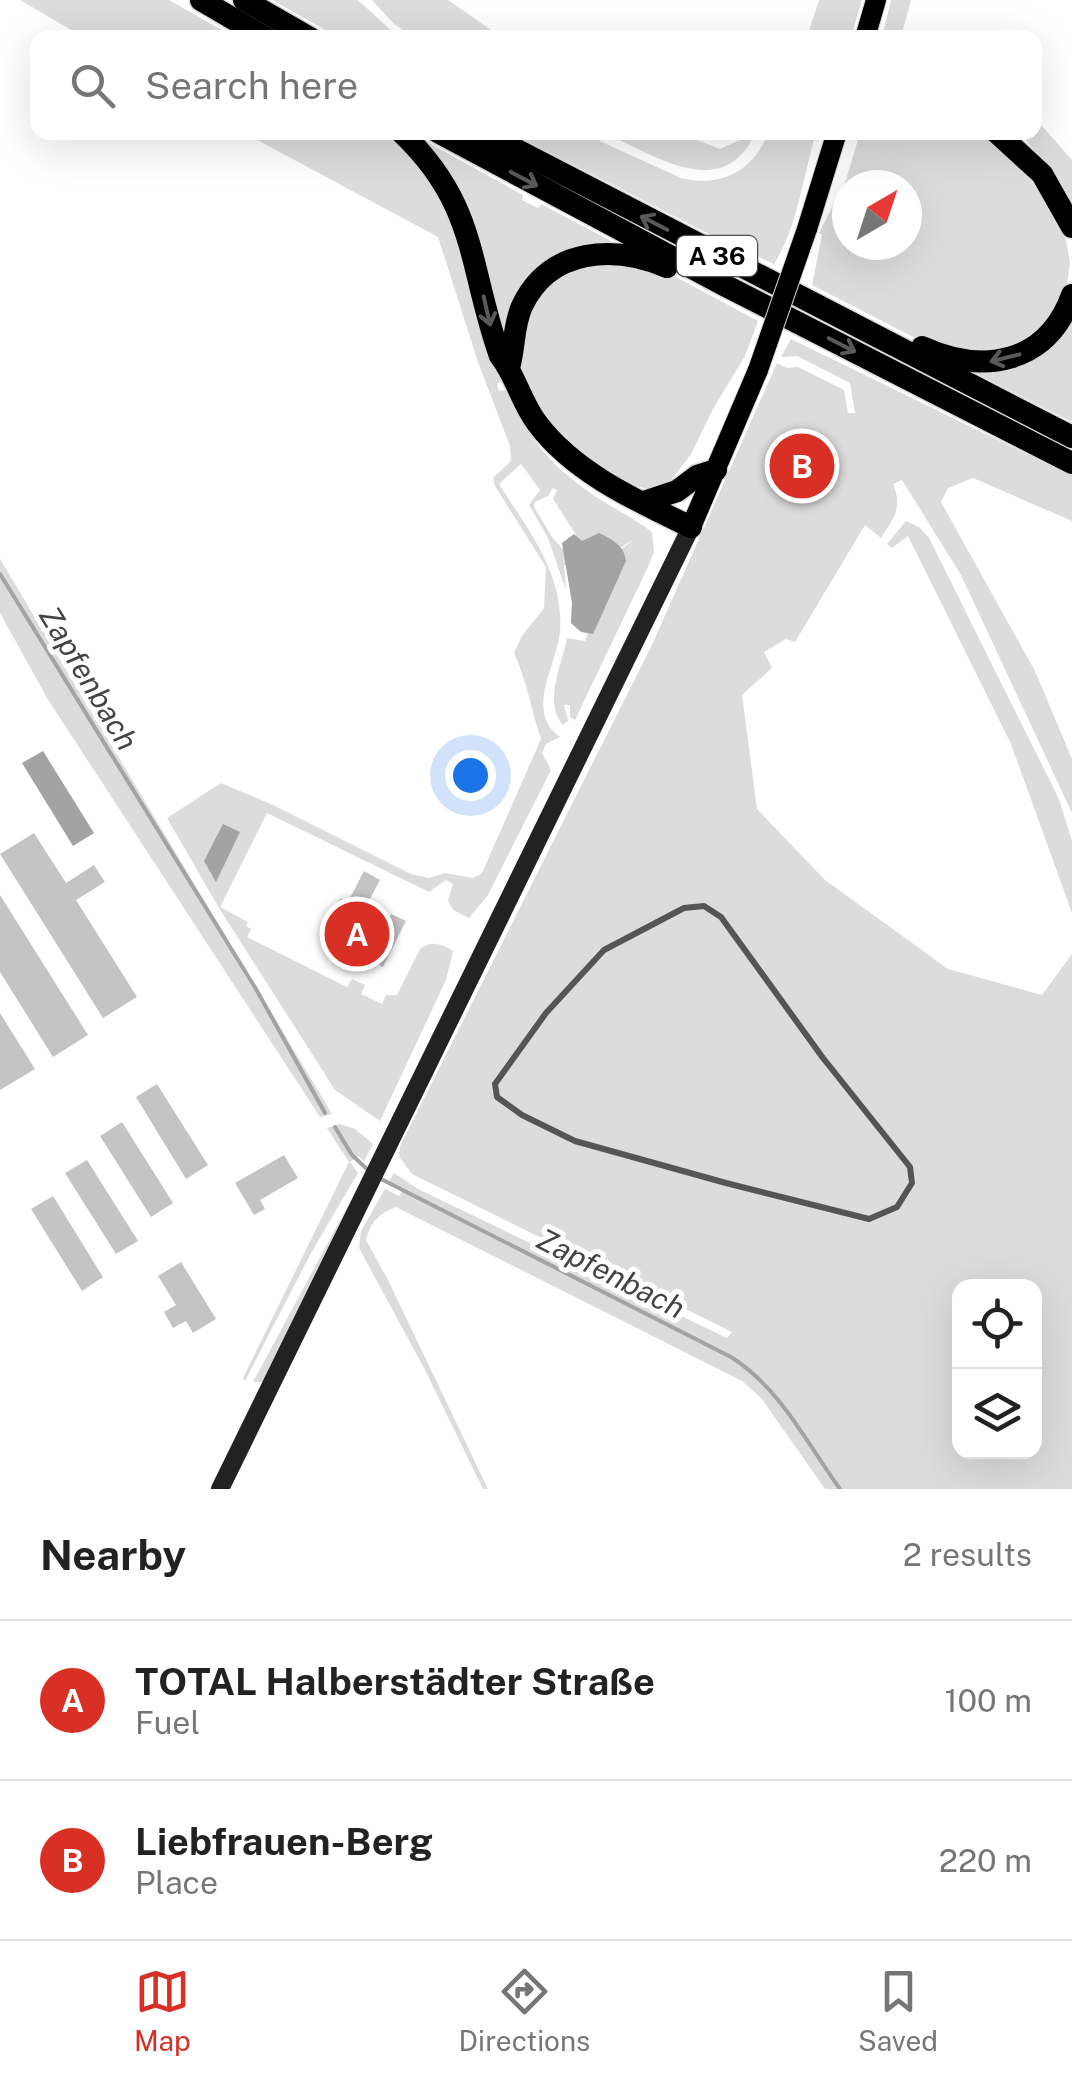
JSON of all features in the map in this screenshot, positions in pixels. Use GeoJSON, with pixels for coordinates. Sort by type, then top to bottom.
{"type":"FeatureCollection","features":[{"type":"Feature","properties":{"kind":"highway"},"geometry":{"type":"LineString","coordinates":[[201,0],[252,30]]}},
{"type":"Feature","properties":{"kind":"highway"},"geometry":{"type":"LineString","coordinates":[[244,0],[296,30]]}},
{"type":"Feature","properties":{"kind":"highway"},"geometry":{"type":"LineString","coordinates":[[408,140],[434,168],[456,205],[476,259],[495,344],[533,418],[556,446],[593,474],[691,527]]}},
{"type":"Feature","properties":{"kind":"highway","name":"A 36"},"geometry":{"type":"LineString","coordinates":[[453,140],[1072,463]]}},
{"type":"Feature","properties":{"kind":"highway","name":"A 36"},"geometry":{"type":"LineString","coordinates":[[497,140],[1072,438]]}},
{"type":"Feature","properties":{"kind":"highway"},"geometry":{"type":"LineString","coordinates":[[1005,140],[1042,174],[1072,227]]}},
{"type":"Feature","properties":{"kind":"highway"},"geometry":{"type":"LineString","coordinates":[[509,368],[522,304],[538,282],[570,260],[595,253],[626,254],[650,260],[709,288],[724,284]]}},
{"type":"Feature","properties":{"kind":"highway"},"geometry":{"type":"LineString","coordinates":[[896,348],[909,342],[962,361],[1012,358],[1051,332],[1072,294]]}},
{"type":"Feature","properties":{"kind":"highway"},"geometry":{"type":"LineString","coordinates":[[644,502],[677,491],[697,476],[716,470]]}},
{"type":"Feature","properties":{"kind":"main road"},"geometry":{"type":"LineString","coordinates":[[867,30],[876,0]]}},
{"type":"Feature","properties":{"kind":"main road"},"geometry":{"type":"LineString","coordinates":[[220,1489],[691,527],[758,370],[835,140]]}},
{"type":"Feature","properties":{"kind":"lane"},"geometry":{"type":"LineString","coordinates":[[704,906],[720,916],[823,1058],[910,1167],[912,1183],[906,1197],[885,1215],[869,1219],[847,1216],[575,1141],[497,1098],[495,1084],[508,1061],[604,950],[684,908],[704,906]]}},
{"type":"Feature","properties":{"kind":"shaded area"},"geometry":{"type":"Polygon","coordinates":[[[20,0],[169,0],[222,30],[71,30],[20,0]]]}},
{"type":"Feature","properties":{"kind":"shaded area"},"geometry":{"type":"Polygon","coordinates":[[[272,0],[358,0],[390,30],[326,30],[272,0]]]}},
{"type":"Feature","properties":{"kind":"shaded area"},"geometry":{"type":"Polygon","coordinates":[[[372,0],[448,0],[491,30],[403,30],[372,0]]]}},
{"type":"Feature","properties":{"kind":"shaded area"},"geometry":{"type":"Polygon","coordinates":[[[819,0],[862,0],[853,30],[809,30],[819,0]]]}},
{"type":"Feature","properties":{"kind":"shaded area"},"geometry":{"type":"Polygon","coordinates":[[[891,0],[911,0],[903,30],[884,30],[891,0]]]}},
{"type":"Feature","properties":{"kind":"shaded area"},"geometry":{"type":"Polygon","coordinates":[[[1042,126],[1072,160],[1072,206],[1050,168],[1026,140],[1042,140],[1042,126]]]}},
{"type":"Feature","properties":{"kind":"shaded area"},"geometry":{"type":"Polygon","coordinates":[[[257,140],[396,140],[414,157],[435,185],[463,247],[502,381],[497,384],[499,391],[507,390],[529,433],[560,469],[652,532],[654,552],[575,720],[570,717],[570,705],[564,705],[570,728],[568,721],[563,725],[554,706],[558,671],[567,638],[585,641],[592,620],[588,617],[581,632],[571,623],[573,588],[568,565],[564,565],[566,590],[548,538],[529,505],[540,490],[521,464],[499,484],[542,553],[556,590],[560,631],[543,701],[544,714],[560,737],[546,744],[542,753],[551,770],[488,895],[469,918],[453,910],[448,901],[453,884],[446,880],[429,892],[267,813],[220,907],[248,922],[246,926],[251,929],[247,937],[347,987],[352,979],[365,985],[361,994],[382,1004],[386,995],[397,995],[420,949],[437,944],[453,951],[446,980],[380,1121],[335,1090],[219,908],[167,818],[221,783],[411,874],[429,878],[445,873],[473,878],[482,873],[541,739],[514,653],[544,608],[546,567],[495,486],[493,478],[511,461],[510,446],[438,237],[257,140]],[[553,488],[534,507],[569,556],[580,558],[586,565],[580,556],[583,546],[553,499],[557,490],[553,488]],[[634,539],[607,557],[594,577],[586,565],[596,591],[603,567],[634,539]]]}},
{"type":"Feature","properties":{"kind":"shaded area"},"geometry":{"type":"Polygon","coordinates":[[[421,140],[523,195],[522,200],[538,208],[541,204],[613,242],[564,254],[506,345],[421,140]]]}},
{"type":"Feature","properties":{"kind":"shaded area"},"geometry":{"type":"Polygon","coordinates":[[[525,140],[597,140],[681,178],[709,181],[745,167],[765,140],[814,140],[794,217],[774,264],[525,140]]]}},
{"type":"Feature","properties":{"kind":"shaded area"},"geometry":{"type":"Polygon","coordinates":[[[620,140],[697,140],[720,149],[740,140],[751,140],[742,154],[725,166],[707,170],[666,161],[620,140]]]}},
{"type":"Feature","properties":{"kind":"shaded area"},"geometry":{"type":"Polygon","coordinates":[[[858,140],[989,140],[1021,167],[1050,207],[1066,240],[1070,263],[1066,293],[1038,336],[985,356],[921,341],[812,285],[822,235],[819,233],[832,207],[832,260],[922,260],[922,170],[849,170],[858,140]]]}},
{"type":"Feature","properties":{"kind":"shaded area"},"geometry":{"type":"Polygon","coordinates":[[[579,262],[644,265],[674,276],[758,321],[745,356],[671,486],[640,487],[603,469],[549,420],[526,381],[520,351],[528,307],[547,285],[579,262]]]}},
{"type":"Feature","properties":{"kind":"shaded area"},"geometry":{"type":"Polygon","coordinates":[[[1072,313],[1072,422],[973,372],[974,369],[1072,313]]]}},
{"type":"Feature","properties":{"kind":"shaded area"},"geometry":{"type":"Polygon","coordinates":[[[791,339],[1072,476],[1072,521],[973,478],[948,488],[941,502],[1035,671],[1072,759],[1072,813],[961,575],[902,480],[893,484],[897,506],[881,538],[865,525],[795,642],[786,639],[764,652],[772,668],[742,695],[757,809],[825,880],[948,969],[1042,995],[1072,954],[1072,1489],[825,1489],[762,1399],[742,1381],[396,1207],[376,1219],[366,1240],[488,1489],[483,1489],[359,1248],[361,1231],[385,1189],[399,1196],[403,1191],[388,1183],[394,1173],[418,1189],[727,1338],[732,1332],[412,1174],[399,1157],[400,1146],[651,647],[777,363],[787,368],[798,367],[844,390],[848,413],[855,413],[850,383],[797,356],[781,357],[791,339]]]}},
{"type":"Feature","properties":{"kind":"shaded area"},"geometry":{"type":"Polygon","coordinates":[[[906,521],[929,538],[1059,799],[1072,841],[1072,913],[1011,744],[908,536],[892,548],[887,544],[906,521]]]}},
{"type":"Feature","properties":{"kind":"shaded area"},"geometry":{"type":"Polygon","coordinates":[[[599,533],[620,547],[626,561],[593,634],[581,632],[571,623],[572,603],[562,543],[574,534],[582,541],[599,533]]]}},
{"type":"Feature","properties":{"kind":"shaded area"},"geometry":{"type":"Polygon","coordinates":[[[0,559],[332,1114],[320,1117],[47,698],[0,613],[0,559]]]}},
{"type":"Feature","properties":{"kind":"shaded area"},"geometry":{"type":"Polygon","coordinates":[[[43,751],[94,833],[73,846],[22,763],[43,751]]]}},
{"type":"Feature","properties":{"kind":"shaded area"},"geometry":{"type":"Polygon","coordinates":[[[223,824],[240,832],[216,882],[204,861],[223,824]]]}},
{"type":"Feature","properties":{"kind":"shaded area"},"geometry":{"type":"Polygon","coordinates":[[[340,1124],[355,1129],[373,1144],[364,1161],[358,1156],[350,1162],[358,1173],[311,1253],[245,1381],[243,1378],[349,1162],[327,1128],[340,1124]]]}},
{"type":"Feature","properties":{"kind":"shaded area"},"geometry":{"type":"Polygon","coordinates":[[[353,1196],[265,1382],[253,1382],[353,1196]]]}},
{"type":"Feature","properties":{"kind":"building"},"geometry":{"type":"Polygon","coordinates":[[[34,833],[66,883],[94,865],[105,882],[76,900],[137,997],[103,1018],[0,854],[34,833]]]}},
{"type":"Feature","properties":{"kind":"building"},"geometry":{"type":"Polygon","coordinates":[[[364,871],[380,880],[364,910],[388,922],[391,914],[406,921],[383,967],[322,935],[341,898],[348,902],[364,871]]]}},
{"type":"Feature","properties":{"kind":"building"},"geometry":{"type":"Polygon","coordinates":[[[0,895],[88,1035],[53,1057],[0,972],[0,895]]]}},
{"type":"Feature","properties":{"kind":"building"},"geometry":{"type":"Polygon","coordinates":[[[0,1013],[35,1069],[0,1090],[0,1013]]]}},
{"type":"Feature","properties":{"kind":"building"},"geometry":{"type":"Polygon","coordinates":[[[157,1084],[208,1165],[186,1179],[136,1097],[157,1084]]]}},
{"type":"Feature","properties":{"kind":"building"},"geometry":{"type":"Polygon","coordinates":[[[122,1122],[173,1203],[151,1217],[100,1136],[122,1122]]]}},
{"type":"Feature","properties":{"kind":"building"},"geometry":{"type":"Polygon","coordinates":[[[284,1155],[298,1178],[260,1200],[265,1209],[254,1215],[235,1183],[284,1155]]]}},
{"type":"Feature","properties":{"kind":"building"},"geometry":{"type":"Polygon","coordinates":[[[87,1160],[138,1241],[116,1254],[65,1173],[87,1160]]]}},
{"type":"Feature","properties":{"kind":"building"},"geometry":{"type":"Polygon","coordinates":[[[53,1196],[103,1277],[82,1291],[31,1209],[53,1196]]]}},
{"type":"Feature","properties":{"kind":"building"},"geometry":{"type":"Polygon","coordinates":[[[181,1262],[216,1319],[193,1333],[186,1321],[173,1328],[164,1312],[176,1305],[158,1276],[181,1262]]]}},
{"type":"Feature","properties":{"kind":"waterway","name":"Zapfenbach"},"geometry":{"type":"LineString","coordinates":[[0,574],[256,989],[325,1113]]}},
{"type":"Feature","properties":{"kind":"waterway","name":"Zapfenbach"},"geometry":{"type":"LineString","coordinates":[[335,1127],[352,1155],[370,1172]]}},
{"type":"Feature","properties":{"kind":"waterway","name":"Zapfenbach"},"geometry":{"type":"LineString","coordinates":[[377,1177],[731,1357],[778,1400],[840,1489]]}},
{"type":"Feature","properties":{"kind":"place","name":"Liebfrauen-Berg"},"geometry":{"type":"Point","coordinates":[802,466]}},
{"type":"Feature","properties":{"kind":"place","name":"TOTAL Halberstädter Straße"},"geometry":{"type":"Point","coordinates":[357,934]}}]}
